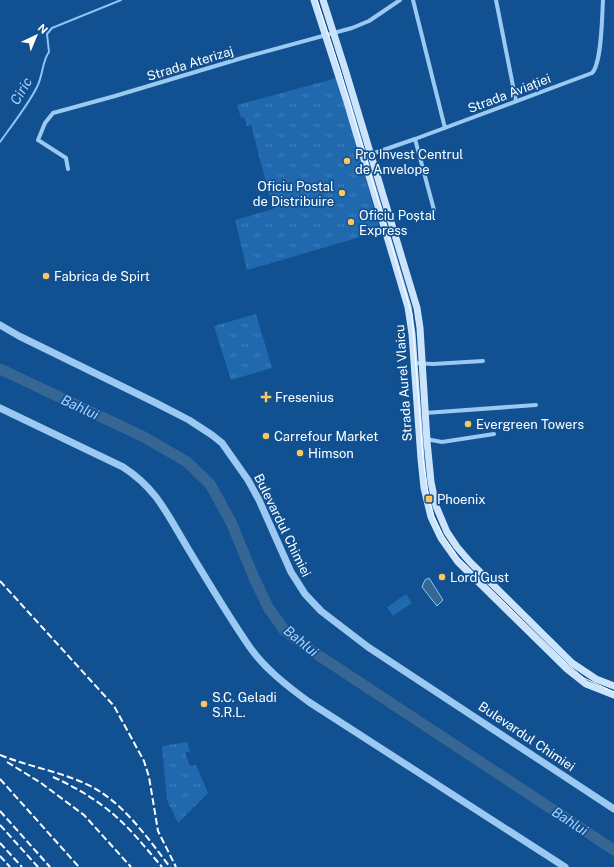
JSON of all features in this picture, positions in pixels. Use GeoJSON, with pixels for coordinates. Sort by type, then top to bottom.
{"type":"FeatureCollection","features":[{"type":"Feature","properties":{"kind":"main road","name":"Strada Aurel Vlaicu"},"geometry":{"type":"LineString","coordinates":[[314,0],[417,308],[420,328],[423,381],[421,459],[427,502],[436,529],[458,562],[576,677],[598,689],[614,695]]}},
{"type":"Feature","properties":{"kind":"main road","name":"Strada Aurel Vlaicu"},"geometry":{"type":"LineString","coordinates":[[323,0],[334,33],[408,307],[414,363],[413,382],[426,439],[431,482],[436,506],[446,532],[470,562],[572,663],[596,679],[614,686]]}},
{"type":"Feature","properties":{"kind":"street","name":"Strada Aterizaj"},"geometry":{"type":"LineString","coordinates":[[68,169],[66,158],[38,140],[45,123],[53,112],[115,96],[242,58],[352,28],[369,21],[400,0]]}},
{"type":"Feature","properties":{"kind":"street"},"geometry":{"type":"LineString","coordinates":[[413,0],[445,128]]}},
{"type":"Feature","properties":{"kind":"street"},"geometry":{"type":"LineString","coordinates":[[496,0],[516,101]]}},
{"type":"Feature","properties":{"kind":"street","name":"Strada Aviației"},"geometry":{"type":"LineString","coordinates":[[367,156],[592,73],[596,69],[601,41],[603,0]]}},
{"type":"Feature","properties":{"kind":"street"},"geometry":{"type":"LineString","coordinates":[[414,139],[434,210],[431,214]]}},
{"type":"Feature","properties":{"kind":"street","name":"Bulevardul Chimiei"},"geometry":{"type":"LineString","coordinates":[[0,325],[19,336],[156,403],[212,434],[222,443],[248,480],[259,500],[291,572],[305,594],[321,611],[368,647],[614,809]]}},
{"type":"Feature","properties":{"kind":"street"},"geometry":{"type":"LineString","coordinates":[[414,363],[483,361]]}},
{"type":"Feature","properties":{"kind":"street"},"geometry":{"type":"LineString","coordinates":[[413,382],[423,381]]}},
{"type":"Feature","properties":{"kind":"street"},"geometry":{"type":"LineString","coordinates":[[421,413],[536,405]]}},
{"type":"Feature","properties":{"kind":"street"},"geometry":{"type":"LineString","coordinates":[[0,408],[123,467],[134,474],[150,488],[163,505],[225,609],[250,647],[266,666],[286,684],[309,702],[565,867]]}},
{"type":"Feature","properties":{"kind":"street"},"geometry":{"type":"LineString","coordinates":[[426,439],[442,442],[494,434]]}},
{"type":"Feature","properties":{"kind":"green space"},"geometry":{"type":"Polygon","coordinates":[[[337,78],[379,226],[362,231],[364,236],[247,270],[235,220],[273,209],[251,125],[247,126],[244,117],[241,118],[237,105],[337,78]]]}},
{"type":"Feature","properties":{"kind":"green space"},"geometry":{"type":"Polygon","coordinates":[[[256,314],[272,368],[231,380],[214,326],[256,314]]]}},
{"type":"Feature","properties":{"kind":"green space"},"geometry":{"type":"Polygon","coordinates":[[[406,594],[412,603],[393,616],[387,607],[406,594]]]}},
{"type":"Feature","properties":{"kind":"green space"},"geometry":{"type":"Polygon","coordinates":[[[187,742],[190,751],[185,753],[190,766],[196,765],[208,793],[178,823],[167,800],[162,746],[187,742]]]}},
{"type":"Feature","properties":{"kind":"shaded area"},"geometry":{"type":"Polygon","coordinates":[[[429,578],[443,600],[437,606],[422,587],[425,580],[429,578]]]}},
{"type":"Feature","properties":{"kind":"waterway","name":"Ciric"},"geometry":{"type":"LineString","coordinates":[[0,142],[25,108],[37,87],[49,52],[47,34],[52,28],[121,0]]}},
{"type":"Feature","properties":{"kind":"waterway","name":"Bahlui"},"geometry":{"type":"LineString","coordinates":[[0,369],[144,437],[187,462],[210,484],[231,522],[268,607],[284,630],[315,653],[614,850]]}},
{"type":"Feature","properties":{"kind":"tram line"},"geometry":{"type":"LineString","coordinates":[[317,0],[340,70],[412,315],[423,459],[429,499],[434,517],[442,534],[457,556],[566,663],[584,678],[614,692]]}},
{"type":"Feature","properties":{"kind":"railway"},"geometry":{"type":"LineString","coordinates":[[0,581],[114,706],[144,761],[149,777],[158,831],[176,867]]}},
{"type":"Feature","properties":{"kind":"railway"},"geometry":{"type":"LineString","coordinates":[[0,755],[74,779],[97,790],[121,808],[132,819],[170,867]]}},
{"type":"Feature","properties":{"kind":"railway"},"geometry":{"type":"LineString","coordinates":[[7,762],[41,783],[84,815],[131,867]]}},
{"type":"Feature","properties":{"kind":"railway"},"geometry":{"type":"LineString","coordinates":[[53,777],[101,804],[130,830],[162,867]]}},
{"type":"Feature","properties":{"kind":"railway"},"geometry":{"type":"LineString","coordinates":[[0,779],[79,867]]}},
{"type":"Feature","properties":{"kind":"railway"},"geometry":{"type":"LineString","coordinates":[[0,811],[50,867]]}},
{"type":"Feature","properties":{"kind":"railway"},"geometry":{"type":"LineString","coordinates":[[0,825],[38,867]]}},
{"type":"Feature","properties":{"kind":"railway"},"geometry":{"type":"LineString","coordinates":[[0,843],[22,867]]}},
{"type":"Feature","properties":{"kind":"railway"},"geometry":{"type":"LineString","coordinates":[[0,856],[10,867]]}},
{"type":"Feature","properties":{"kind":"place","name":"Pro Invest Centrul de Anvelope"},"geometry":{"type":"Point","coordinates":[347,161]}},
{"type":"Feature","properties":{"kind":"place","name":"Oficiu Postal de Distribuire"},"geometry":{"type":"Point","coordinates":[342,193]}},
{"type":"Feature","properties":{"kind":"place","name":"Oficiu Poștal Express"},"geometry":{"type":"Point","coordinates":[351,222]}},
{"type":"Feature","properties":{"kind":"place","name":"Fabrica de Spirt"},"geometry":{"type":"Point","coordinates":[46,276]}},
{"type":"Feature","properties":{"kind":"place","name":"Fresenius"},"geometry":{"type":"Point","coordinates":[266,397]}},
{"type":"Feature","properties":{"kind":"place","name":"Evergreen Towers"},"geometry":{"type":"Point","coordinates":[468,424]}},
{"type":"Feature","properties":{"kind":"place","name":"Carrefour Market"},"geometry":{"type":"Point","coordinates":[266,436]}},
{"type":"Feature","properties":{"kind":"place","name":"Himson"},"geometry":{"type":"Point","coordinates":[300,453]}},
{"type":"Feature","properties":{"kind":"place","name":"Phoenix"},"geometry":{"type":"Point","coordinates":[429,499]}},
{"type":"Feature","properties":{"kind":"place","name":"Lord Gust"},"geometry":{"type":"Point","coordinates":[442,577]}},
{"type":"Feature","properties":{"kind":"place","name":"S.C. Geladi S.R.L."},"geometry":{"type":"Point","coordinates":[204,704]}}]}
